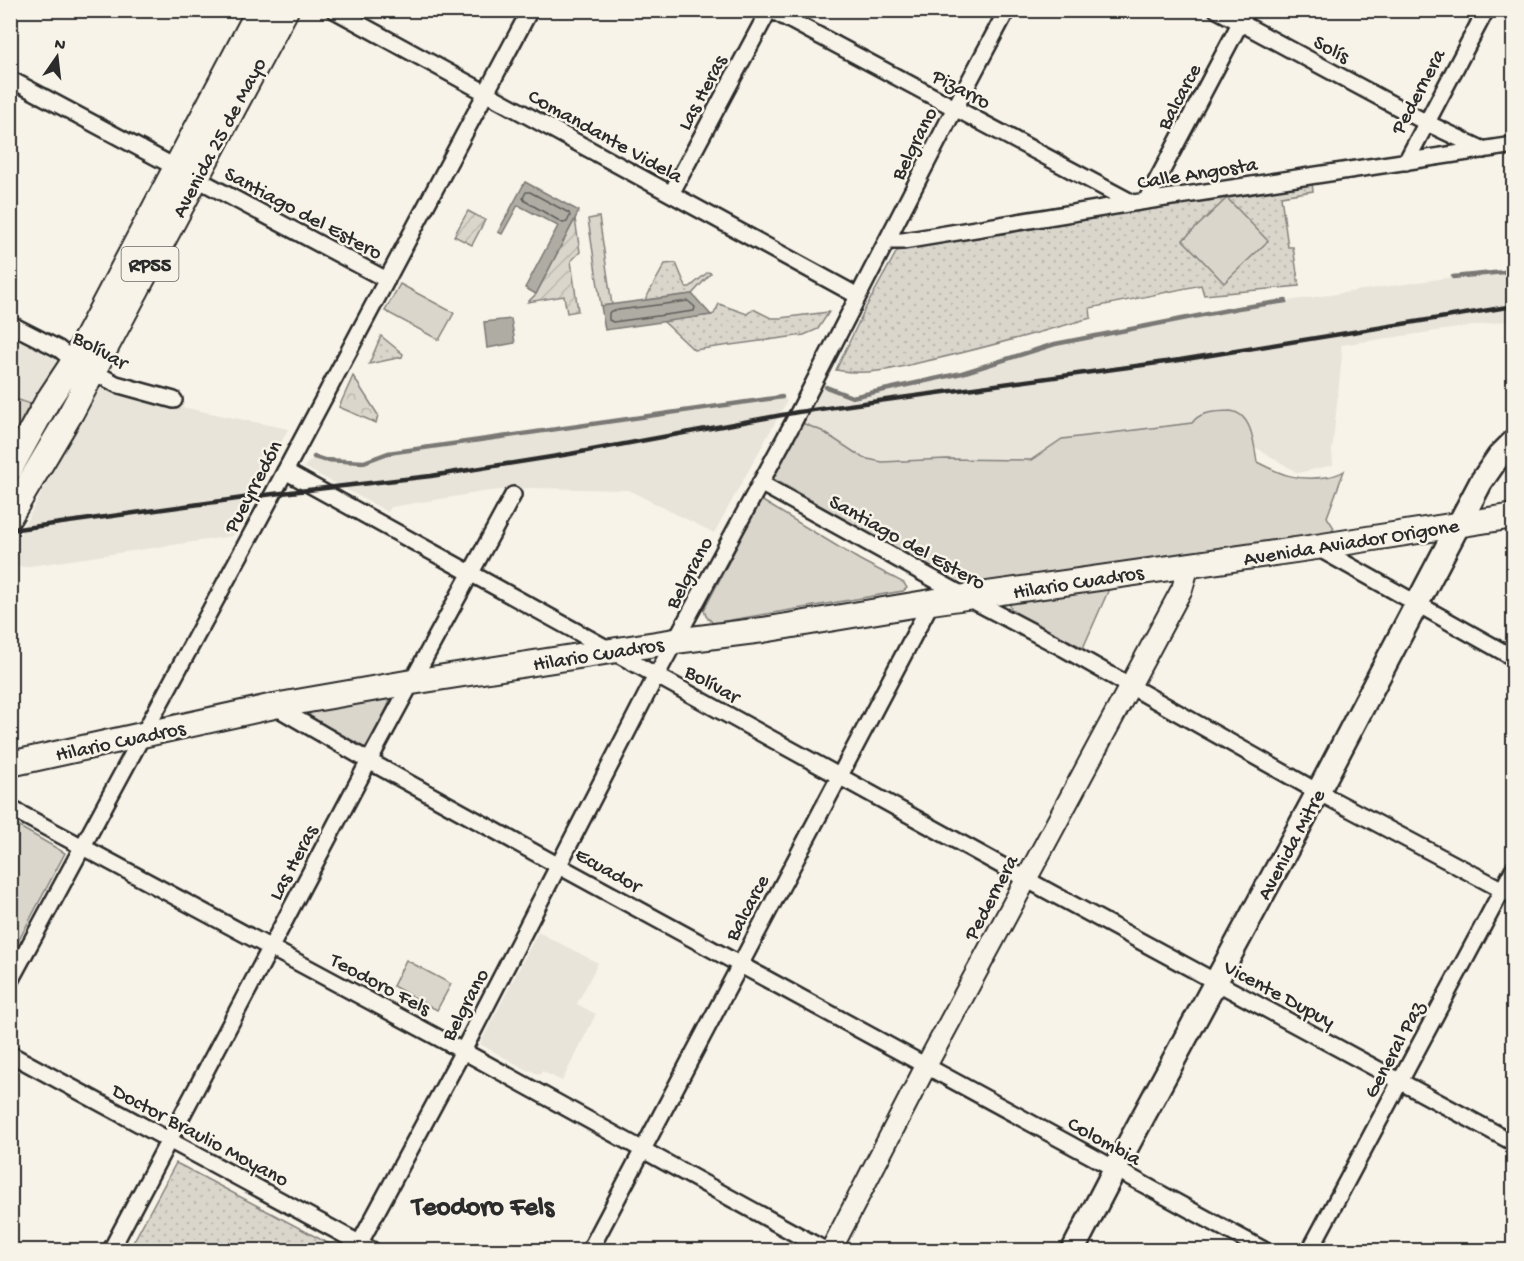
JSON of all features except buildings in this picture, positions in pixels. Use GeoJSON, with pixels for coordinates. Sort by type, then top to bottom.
{"type":"FeatureCollection","features":[{"type":"Feature","properties":{"kind":"main road","name":"Avenida 25 de Mayo"},"geometry":{"type":"LineString","coordinates":[[186,173],[259,10]]}},
{"type":"Feature","properties":{"kind":"main road","name":"Avenida 25 de Mayo"},"geometry":{"type":"LineString","coordinates":[[10,516],[71,413],[83,366],[186,173],[286,10]]}},
{"type":"Feature","properties":{"kind":"main road","name":"Avenida 25 de Mayo"},"geometry":{"type":"LineString","coordinates":[[10,469],[47,402],[83,366]]}},
{"type":"Feature","properties":{"kind":"main road","name":"Avenida Mitre"},"geometry":{"type":"LineString","coordinates":[[1073,1251],[1114,1169],[1318,792],[1481,482],[1499,456],[1514,441]]}},
{"type":"Feature","properties":{"kind":"main road","name":"Avenida Aviador Origone"},"geometry":{"type":"LineString","coordinates":[[1189,565],[1514,516]]}},
{"type":"Feature","properties":{"kind":"main road","name":"Hilario Cuadros"},"geometry":{"type":"LineString","coordinates":[[10,764],[274,706],[675,641],[763,630],[936,593],[968,598],[1189,565]]}},
{"type":"Feature","properties":{"kind":"street","name":"Comandante Videla"},"geometry":{"type":"LineString","coordinates":[[334,10],[858,296]]}},
{"type":"Feature","properties":{"kind":"street","name":"Pueyrredón"},"geometry":{"type":"LineString","coordinates":[[10,981],[530,10]]}},
{"type":"Feature","properties":{"kind":"street","name":"Pizarro"},"geometry":{"type":"LineString","coordinates":[[770,10],[1139,202]]}},
{"type":"Feature","properties":{"kind":"street","name":"Las Heras"},"geometry":{"type":"LineString","coordinates":[[670,194],[770,10]]}},
{"type":"Feature","properties":{"kind":"street","name":"Belgrano"},"geometry":{"type":"LineString","coordinates":[[363,1248],[656,676],[760,483],[1007,10]]}},
{"type":"Feature","properties":{"kind":"street","name":"Solís"},"geometry":{"type":"LineString","coordinates":[[1217,10],[1244,17],[1427,123],[1484,150]]}},
{"type":"Feature","properties":{"kind":"street","name":"Pedernera"},"geometry":{"type":"LineString","coordinates":[[1406,162],[1486,10]]}},
{"type":"Feature","properties":{"kind":"street","name":"Balcarce"},"geometry":{"type":"LineString","coordinates":[[1139,202],[1244,17]]}},
{"type":"Feature","properties":{"kind":"street","name":"Santiago del Estero"},"geometry":{"type":"LineString","coordinates":[[10,79],[387,280]]}},
{"type":"Feature","properties":{"kind":"street","name":"Calle Angosta"},"geometry":{"type":"LineString","coordinates":[[886,241],[915,239],[1139,202],[1514,146]]}},
{"type":"Feature","properties":{"kind":"street","name":"Bolívar"},"geometry":{"type":"LineString","coordinates":[[10,324],[58,349],[116,384],[174,400]]}},
{"type":"Feature","properties":{"kind":"street","name":"Bolívar"},"geometry":{"type":"LineString","coordinates":[[285,471],[1026,880]]}},
{"type":"Feature","properties":{"kind":"street","name":"Santiago del Estero"},"geometry":{"type":"LineString","coordinates":[[760,483],[936,593]]}},
{"type":"Feature","properties":{"kind":"street","name":"Las Heras"},"geometry":{"type":"LineString","coordinates":[[111,1251],[369,761],[513,495]]}},
{"type":"Feature","properties":{"kind":"street"},"geometry":{"type":"LineString","coordinates":[[1316,547],[1514,658]]}},
{"type":"Feature","properties":{"kind":"street","name":"Pedernera"},"geometry":{"type":"LineString","coordinates":[[831,1251],[926,1066],[1182,589],[1189,565]]}},
{"type":"Feature","properties":{"kind":"street","name":"Balcarce"},"geometry":{"type":"LineString","coordinates":[[590,1251],[936,593]]}},
{"type":"Feature","properties":{"kind":"street","name":"Santiago del Estero"},"geometry":{"type":"LineString","coordinates":[[968,598],[1318,792],[1508,893]]}},
{"type":"Feature","properties":{"kind":"street","name":"Ecuador"},"geometry":{"type":"LineString","coordinates":[[274,706],[559,866],[926,1066]]}},
{"type":"Feature","properties":{"kind":"street","name":"Teodoro Fels"},"geometry":{"type":"LineString","coordinates":[[10,808],[463,1051],[825,1251]]}},
{"type":"Feature","properties":{"kind":"street","name":"General Paz"},"geometry":{"type":"LineString","coordinates":[[1310,1251],[1399,1081],[1508,893],[1514,868]]}},
{"type":"Feature","properties":{"kind":"street","name":"Vicente Dupuy"},"geometry":{"type":"LineString","coordinates":[[1026,880],[1514,1143]]}},
{"type":"Feature","properties":{"kind":"street","name":"Doctor Braulio Moyano"},"geometry":{"type":"LineString","coordinates":[[10,1054],[363,1248]]}},
{"type":"Feature","properties":{"kind":"street","name":"Colombia"},"geometry":{"type":"LineString","coordinates":[[926,1066],[1264,1251]]}},
{"type":"Feature","properties":{"kind":"shaded area"},"geometry":{"type":"Polygon","coordinates":[[[1513,271],[1513,320],[1341,345],[1342,356],[1332,451],[1333,465],[1298,473],[1255,447],[1238,412],[1204,413],[1195,418],[1192,423],[1062,439],[1031,460],[946,459],[882,462],[869,460],[822,431],[802,423],[822,387],[852,397],[962,373],[1055,344],[1238,308],[1453,277],[1513,271]]]}},
{"type":"Feature","properties":{"kind":"shaded area"},"geometry":{"type":"Polygon","coordinates":[[[10,331],[60,357],[65,366],[40,398],[30,404],[11,396],[10,331]]]}},
{"type":"Feature","properties":{"kind":"shaded area"},"geometry":{"type":"Polygon","coordinates":[[[99,385],[157,402],[288,429],[233,536],[24,567],[11,564],[11,550],[99,385]]]}},
{"type":"Feature","properties":{"kind":"shaded area"},"geometry":{"type":"Polygon","coordinates":[[[782,397],[787,401],[714,533],[628,490],[530,488],[489,491],[391,507],[388,512],[304,467],[314,457],[324,460],[364,462],[388,453],[782,397]]]}},
{"type":"Feature","properties":{"kind":"shaded area"},"geometry":{"type":"Polygon","coordinates":[[[538,932],[598,963],[577,1004],[596,1014],[562,1081],[542,1071],[540,1075],[529,1071],[480,1044],[538,932]]]}},
{"type":"Feature","properties":{"kind":"green space"},"geometry":{"type":"Polygon","coordinates":[[[1312,183],[1313,191],[1281,196],[1288,247],[1293,247],[1299,286],[1204,295],[1201,285],[1090,308],[1091,318],[986,347],[901,367],[858,372],[836,370],[865,309],[897,251],[1312,183]]]}},
{"type":"Feature","properties":{"kind":"green space"},"geometry":{"type":"Polygon","coordinates":[[[1227,198],[1268,241],[1224,283],[1183,240],[1227,198]]]}},
{"type":"Feature","properties":{"kind":"green space"},"geometry":{"type":"Polygon","coordinates":[[[468,211],[485,220],[472,245],[454,236],[468,211]]]}},
{"type":"Feature","properties":{"kind":"green space"},"geometry":{"type":"Polygon","coordinates":[[[599,217],[612,305],[601,306],[588,219],[599,217]]]}},
{"type":"Feature","properties":{"kind":"green space"},"geometry":{"type":"Polygon","coordinates":[[[575,219],[580,252],[571,261],[578,311],[567,313],[564,296],[528,302],[536,294],[575,219]]]}},
{"type":"Feature","properties":{"kind":"green space"},"geometry":{"type":"Polygon","coordinates":[[[676,263],[686,287],[690,287],[708,272],[711,273],[692,294],[645,300],[665,264],[676,263]]]}},
{"type":"Feature","properties":{"kind":"green space"},"geometry":{"type":"Polygon","coordinates":[[[400,284],[454,313],[439,340],[385,311],[400,284]]]}},
{"type":"Feature","properties":{"kind":"green space"},"geometry":{"type":"Polygon","coordinates":[[[719,304],[747,314],[753,309],[771,318],[829,312],[818,329],[804,335],[694,350],[663,321],[711,315],[714,314],[719,304]]]}},
{"type":"Feature","properties":{"kind":"green space"},"geometry":{"type":"Polygon","coordinates":[[[381,336],[403,354],[402,357],[369,364],[381,336]]]}},
{"type":"Feature","properties":{"kind":"green space"},"geometry":{"type":"Polygon","coordinates":[[[353,376],[378,415],[376,423],[339,407],[353,376]]]}},
{"type":"Feature","properties":{"kind":"green space"},"geometry":{"type":"Polygon","coordinates":[[[19,400],[30,404],[11,440],[11,401],[19,400]]]}},
{"type":"Feature","properties":{"kind":"green space"},"geometry":{"type":"Polygon","coordinates":[[[1230,411],[1243,417],[1251,430],[1257,462],[1282,474],[1298,477],[1326,477],[1344,471],[1327,517],[1334,528],[1327,539],[972,592],[772,478],[802,423],[822,431],[863,458],[882,462],[946,459],[1031,460],[1062,439],[1192,423],[1204,414],[1230,411]]]}},
{"type":"Feature","properties":{"kind":"green space"},"geometry":{"type":"Polygon","coordinates":[[[761,500],[860,560],[904,583],[907,588],[903,591],[713,623],[704,610],[761,500]]]}},
{"type":"Feature","properties":{"kind":"green space"},"geometry":{"type":"Polygon","coordinates":[[[1109,589],[1083,648],[1011,610],[1010,605],[1013,600],[1109,589]]]}},
{"type":"Feature","properties":{"kind":"green space"},"geometry":{"type":"Polygon","coordinates":[[[388,696],[390,699],[388,706],[368,746],[359,748],[310,716],[309,712],[388,696]]]}},
{"type":"Feature","properties":{"kind":"green space"},"geometry":{"type":"Polygon","coordinates":[[[11,822],[65,853],[11,955],[11,822]]]}},
{"type":"Feature","properties":{"kind":"green space"},"geometry":{"type":"Polygon","coordinates":[[[406,960],[451,984],[437,1010],[393,986],[406,960]]]}},
{"type":"Feature","properties":{"kind":"green space"},"geometry":{"type":"Polygon","coordinates":[[[176,1163],[337,1248],[335,1250],[129,1250],[176,1163]]]}},
{"type":"Feature","properties":{"kind":"water"},"geometry":{"type":"Polygon","coordinates":[[[525,182],[579,211],[536,294],[525,288],[558,226],[518,205],[502,234],[498,232],[525,182]]]}},
{"type":"Feature","properties":{"kind":"water"},"geometry":{"type":"Polygon","coordinates":[[[692,294],[711,315],[605,330],[601,306],[692,294]]]}},
{"type":"Feature","properties":{"kind":"water"},"geometry":{"type":"Polygon","coordinates":[[[511,319],[515,343],[487,348],[484,322],[511,319]]]}},
{"type":"Feature","properties":{"kind":"waterway"},"geometry":{"type":"LineString","coordinates":[[1453,277],[1514,271]]}},
{"type":"Feature","properties":{"kind":"waterway"},"geometry":{"type":"LineString","coordinates":[[826,387],[852,397],[962,373],[1055,344],[1238,308],[1286,301]]}},
{"type":"Feature","properties":{"kind":"waterway"},"geometry":{"type":"LineString","coordinates":[[314,457],[324,460],[364,462],[388,453],[782,397]]}},
{"type":"Feature","properties":{"kind":"railway"},"geometry":{"type":"LineString","coordinates":[[10,530],[273,494],[431,476],[570,454],[798,412],[1180,360],[1514,306]]}},
{"type":"Feature","properties":{"kind":"district","name":"Teodoro Fels"},"geometry":{"type":"Point","coordinates":[483,1205]}}]}
